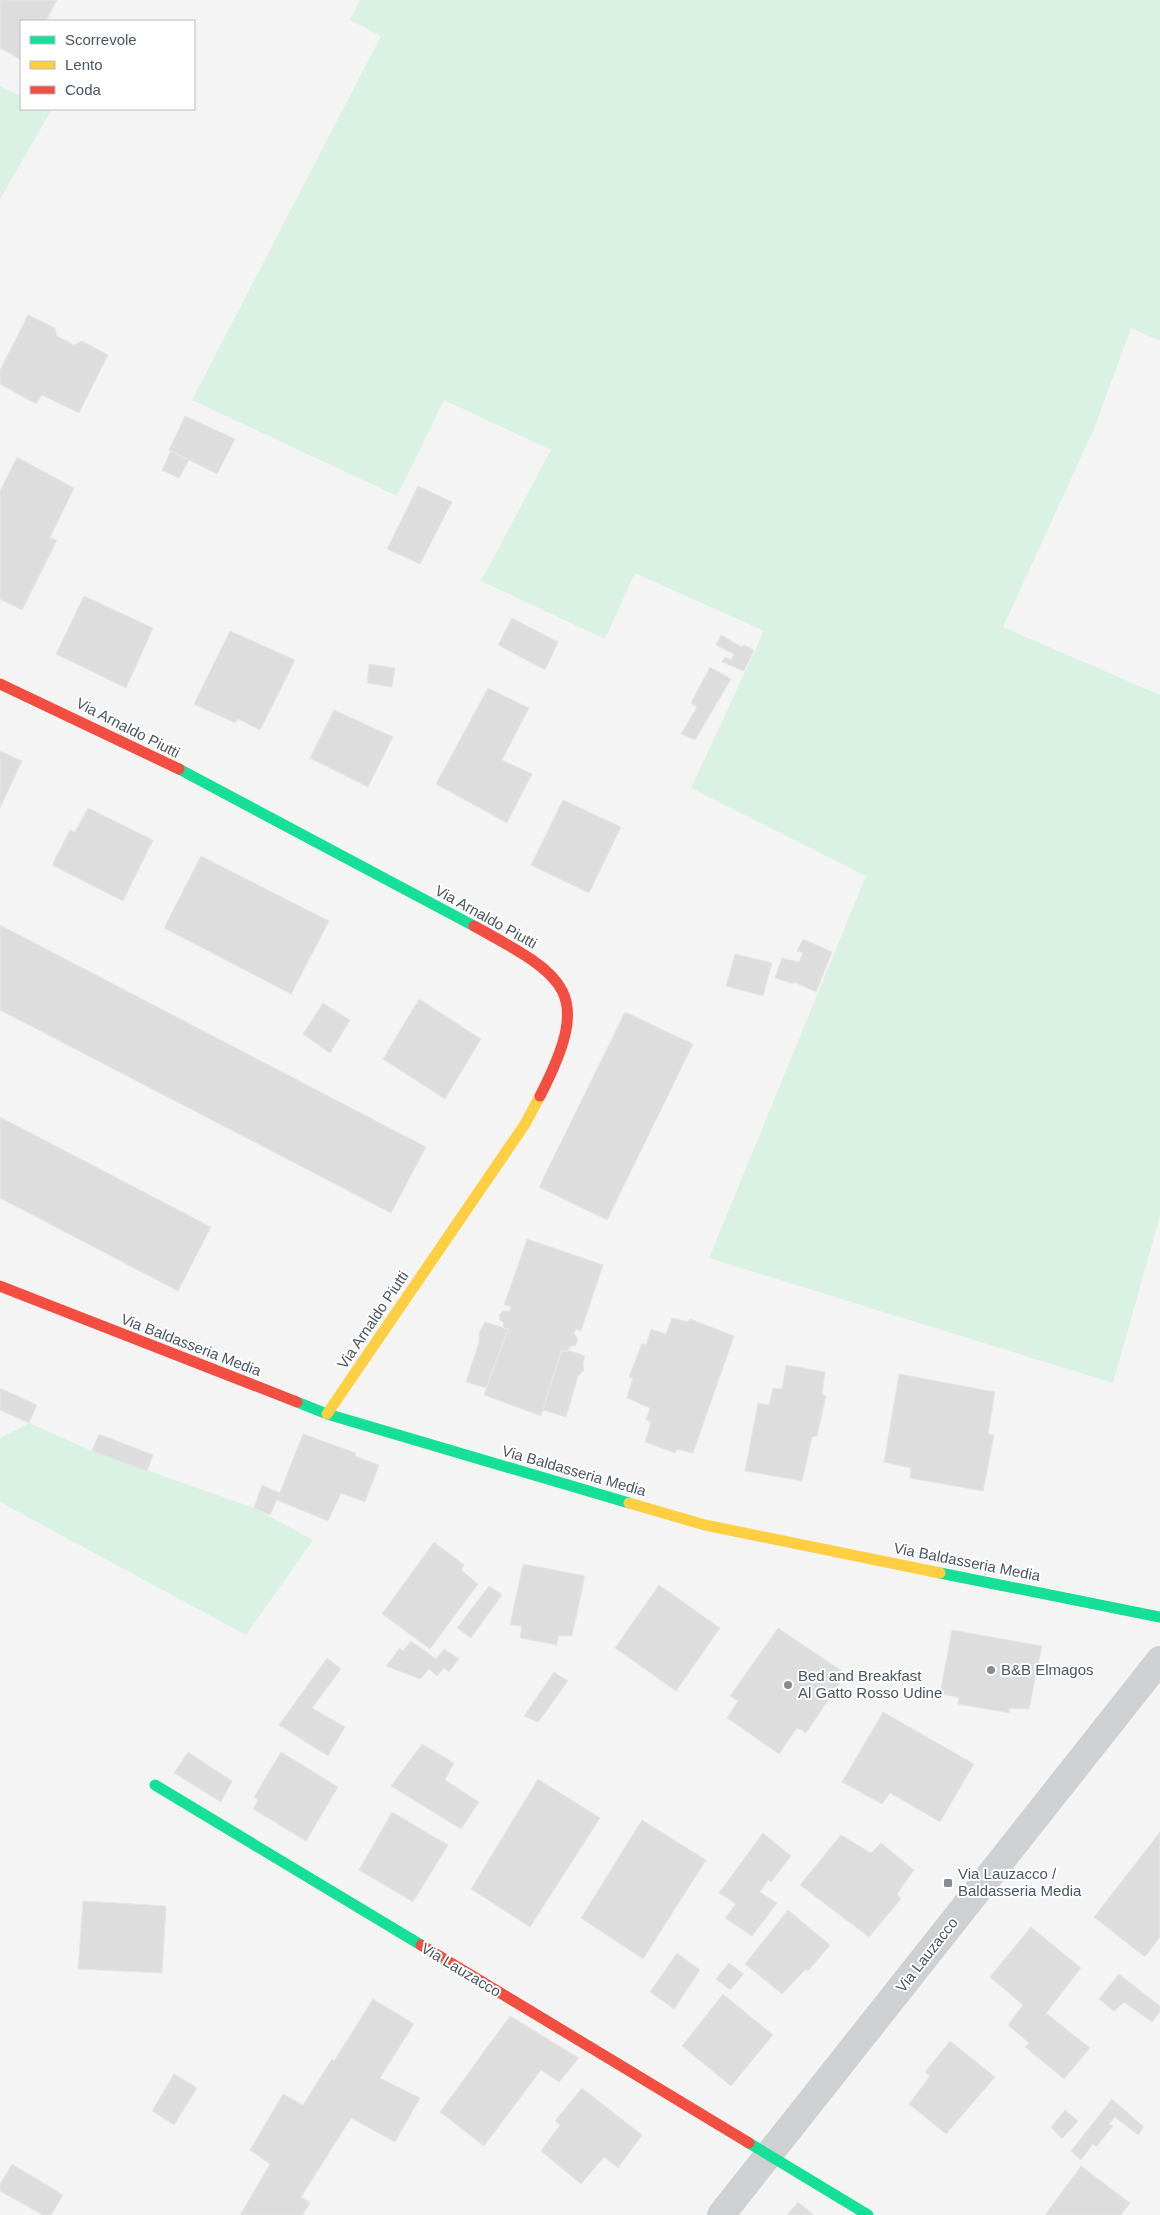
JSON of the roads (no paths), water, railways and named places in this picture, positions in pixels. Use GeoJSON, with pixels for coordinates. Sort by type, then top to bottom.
{"type":"FeatureCollection","features":[{"type":"Feature","properties":{"kind":"street","name":"Via Arnaldo Piutti"},"geometry":{"type":"LineString","coordinates":[[0,684],[59,710],[243,804],[510,946],[535,960],[555,979],[566,997],[567,1014],[564,1038],[541,1095],[525,1124],[327,1414]]}},
{"type":"Feature","properties":{"kind":"street","name":"Via Baldasseria Media"},"geometry":{"type":"LineString","coordinates":[[0,1286],[327,1414],[705,1525],[1160,1616]]}},
{"type":"Feature","properties":{"kind":"street","name":"Via Lauzacco"},"geometry":{"type":"LineString","coordinates":[[721,2215],[1160,1660]]}},
{"type":"Feature","properties":{"kind":"street","name":"Via Lauzacco"},"geometry":{"type":"LineString","coordinates":[[155,1785],[868,2215]]}},
{"type":"Feature","properties":{"kind":"place","name":"B&B Elmagos"},"geometry":{"type":"Point","coordinates":[991,1670]}},
{"type":"Feature","properties":{"kind":"place","name":"Bed and Breakfast Al Gatto Rosso Udine"},"geometry":{"type":"Point","coordinates":[788,1685]}},
{"type":"Feature","properties":{"kind":"place","name":"Via Lauzacco / Baldasseria Media"},"geometry":{"type":"Point","coordinates":[948,1883]}}]}
